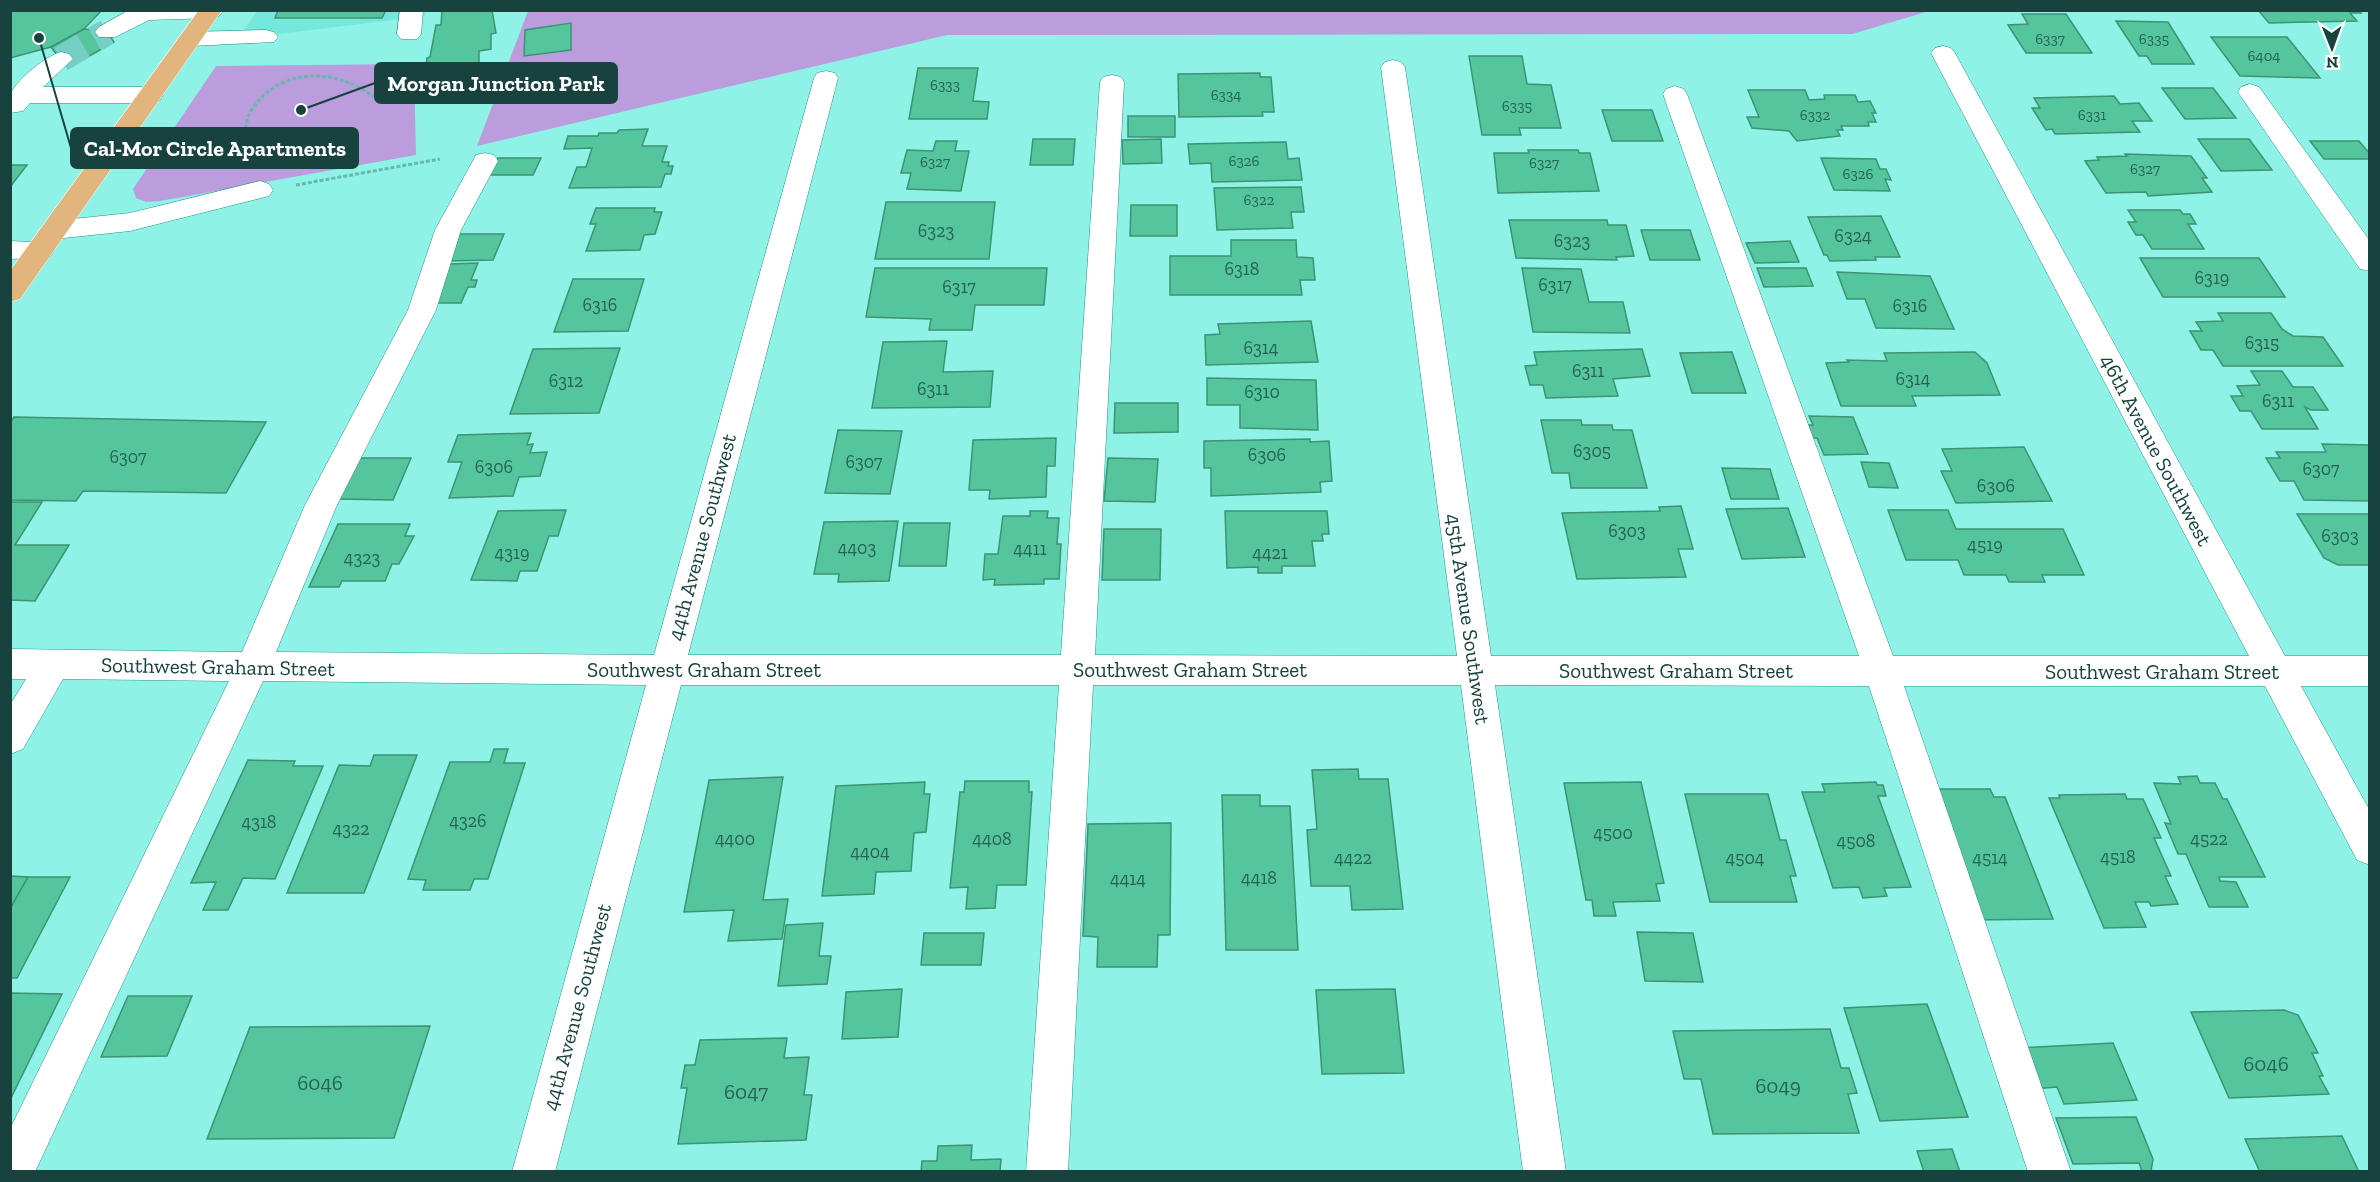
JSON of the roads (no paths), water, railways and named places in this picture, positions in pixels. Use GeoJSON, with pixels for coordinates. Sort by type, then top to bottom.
{"type":"FeatureCollection","features":[{"type":"Feature","properties":{"kind":"main road"},"geometry":{"type":"LineString","coordinates":[[10,292],[211,11]]}},
{"type":"Feature","properties":{"kind":"street"},"geometry":{"type":"LineString","coordinates":[[409,34],[412,10]]}},
{"type":"Feature","properties":{"kind":"street"},"geometry":{"type":"LineString","coordinates":[[107,32],[138,15],[149,12],[211,11]]}},
{"type":"Feature","properties":{"kind":"street"},"geometry":{"type":"LineString","coordinates":[[191,39],[266,37]]}},
{"type":"Feature","properties":{"kind":"street","name":"46th Avenue Southwest"},"geometry":{"type":"LineString","coordinates":[[1943,53],[2370,848]]}},
{"type":"Feature","properties":{"kind":"street"},"geometry":{"type":"LineString","coordinates":[[17,103],[43,72],[61,59]]}},
{"type":"Feature","properties":{"kind":"street","name":"45th Avenue Southwest"},"geometry":{"type":"LineString","coordinates":[[1393,67],[1545,1172]]}},
{"type":"Feature","properties":{"kind":"street","name":"44th Avenue Southwest"},"geometry":{"type":"LineString","coordinates":[[533,1172],[826,78]]}},
{"type":"Feature","properties":{"kind":"street"},"geometry":{"type":"LineString","coordinates":[[1047,1172],[1079,670],[1112,82]]}},
{"type":"Feature","properties":{"kind":"street"},"geometry":{"type":"LineString","coordinates":[[2250,92],[2370,262]]}},
{"type":"Feature","properties":{"kind":"street"},"geometry":{"type":"LineString","coordinates":[[1675,94],[1882,672],[2050,1172]]}},
{"type":"Feature","properties":{"kind":"street"},"geometry":{"type":"LineString","coordinates":[[17,103],[151,95]]}},
{"type":"Feature","properties":{"kind":"street"},"geometry":{"type":"LineString","coordinates":[[12,1172],[253,667],[321,505],[422,310],[448,230],[485,161]]}},
{"type":"Feature","properties":{"kind":"street"},"geometry":{"type":"LineString","coordinates":[[10,250],[260,190]]}},
{"type":"Feature","properties":{"kind":"street","name":"Southwest Graham Street"},"geometry":{"type":"LineString","coordinates":[[10,664],[666,670],[2370,671]]}},
{"type":"Feature","properties":{"kind":"street"},"geometry":{"type":"LineString","coordinates":[[10,738],[53,665]]}},
{"type":"Feature","properties":{"kind":"tunnel"},"geometry":{"type":"LineString","coordinates":[[61,59],[107,32]]}},
{"type":"Feature","properties":{"kind":"place","name":"Cal-Mor Circle Apartments"},"geometry":{"type":"Point","coordinates":[39,38]}},
{"type":"Feature","properties":{"kind":"place","name":"Morgan Junction Park"},"geometry":{"type":"Point","coordinates":[301,110]}}]}
